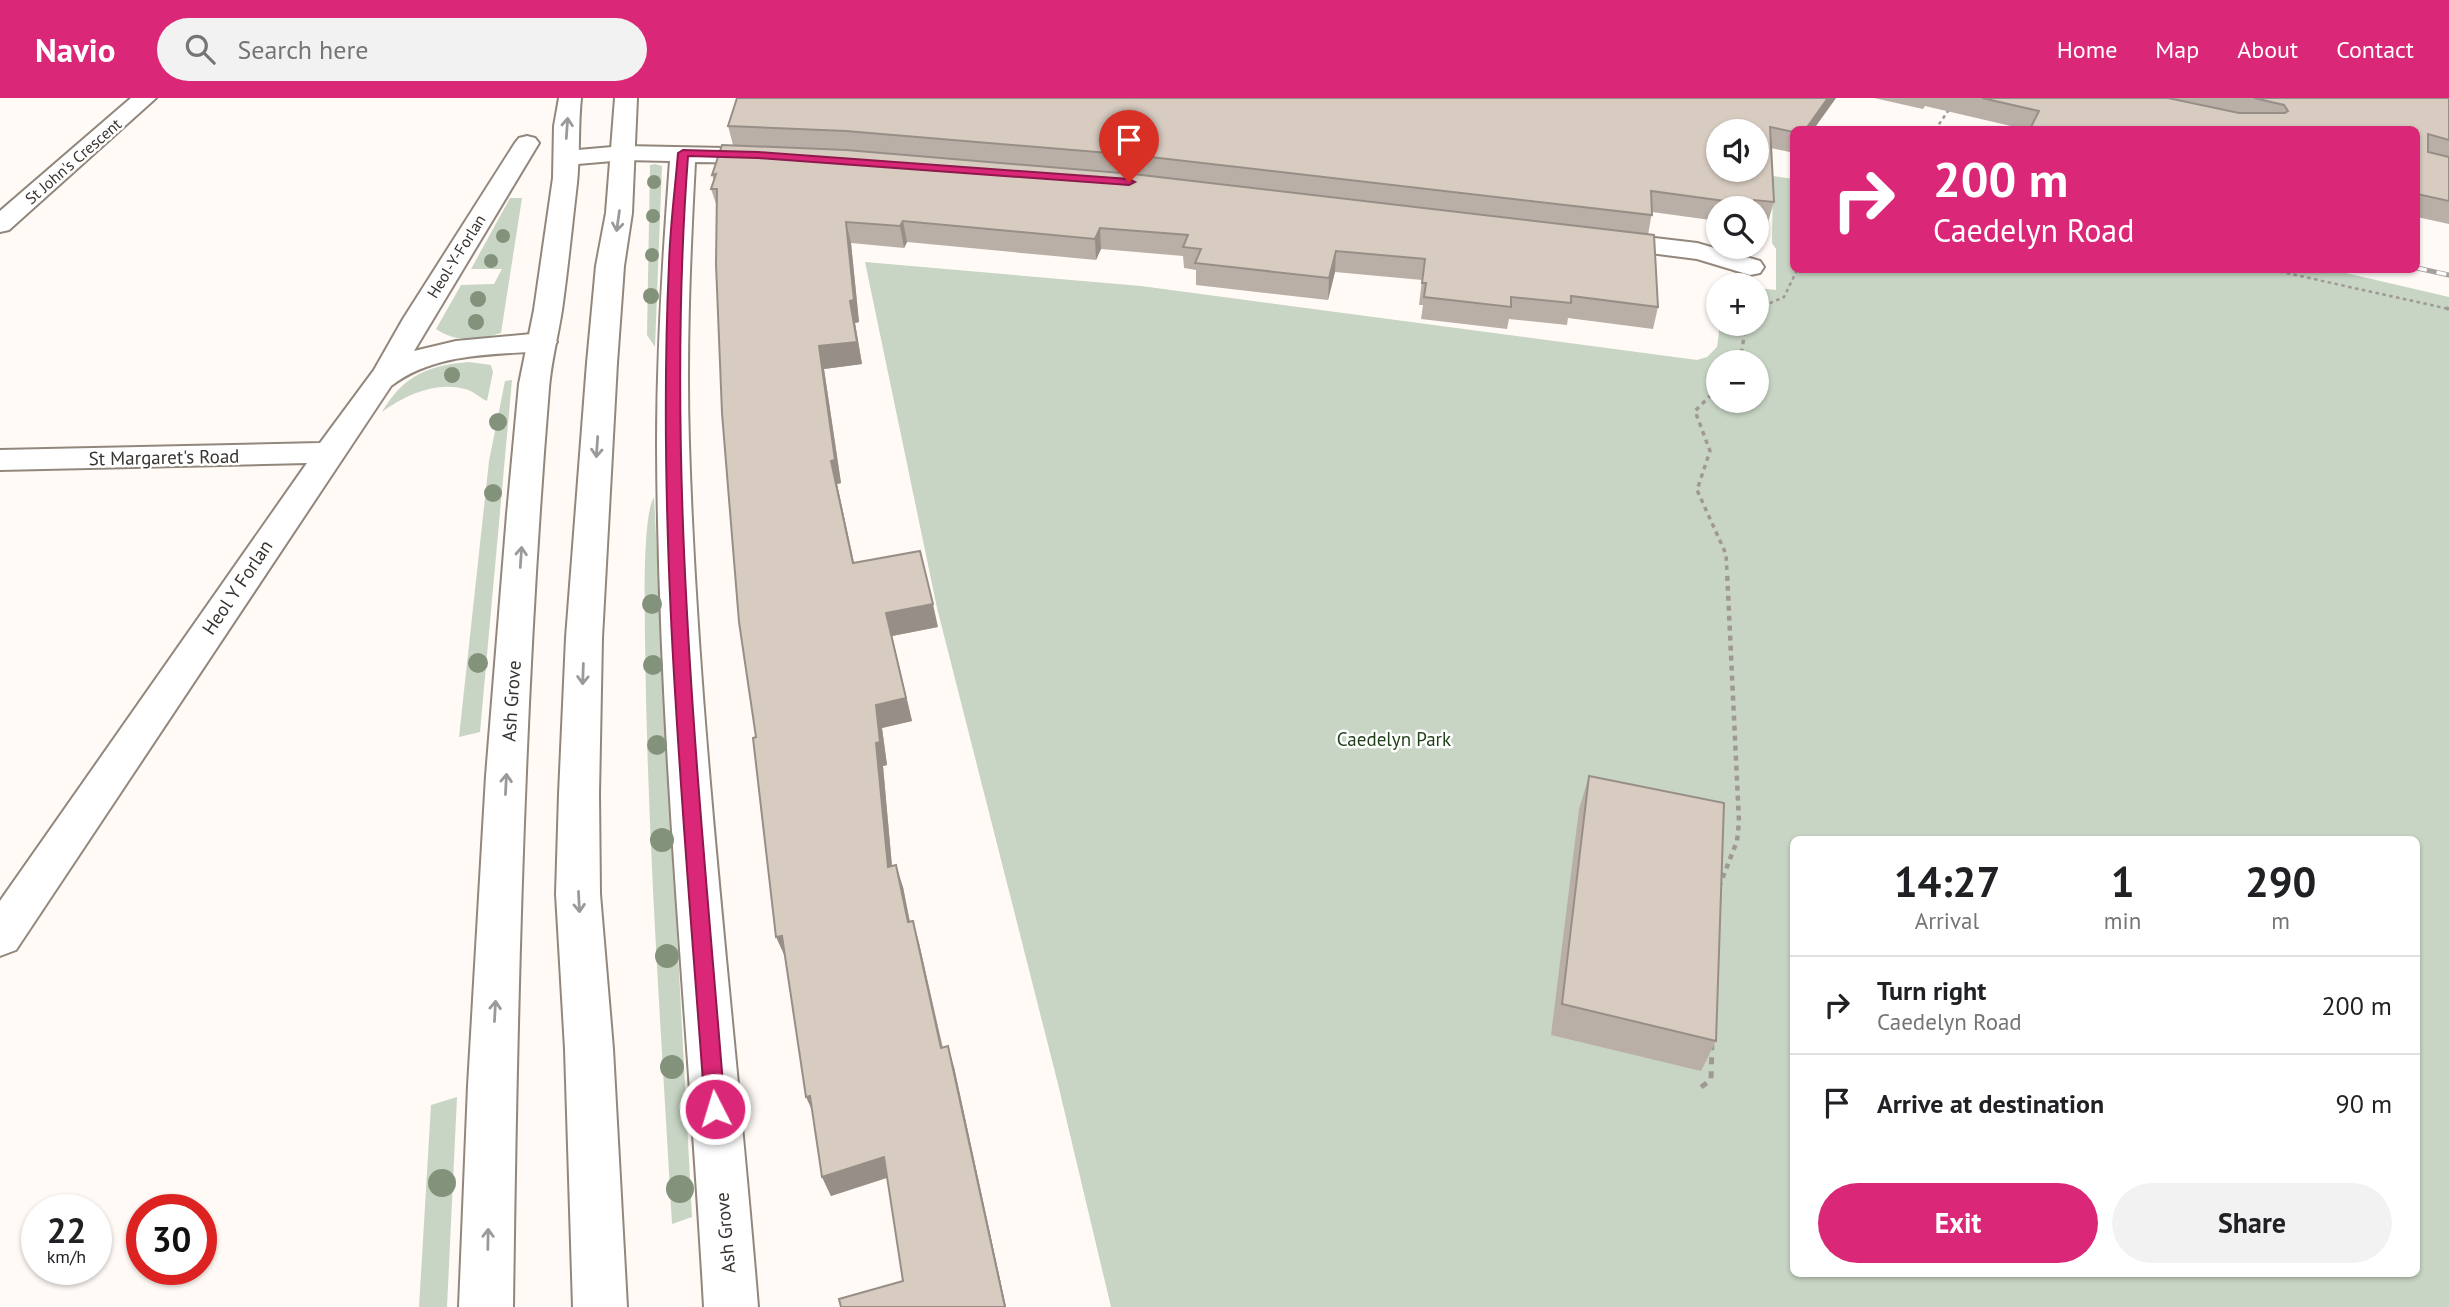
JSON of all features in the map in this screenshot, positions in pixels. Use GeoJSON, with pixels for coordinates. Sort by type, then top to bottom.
{"type":"FeatureCollection","features":[{"type":"Feature","properties":{"kind":"main road","name":"St John's Crescent"},"geometry":{"type":"LineString","coordinates":[[0,224],[145,98]]}},
{"type":"Feature","properties":{"kind":"main road","name":"Ash Grove"},"geometry":{"type":"LineString","coordinates":[[486,1307],[492,1086],[506,776],[534,384],[564,191],[570,98]]}},
{"type":"Feature","properties":{"kind":"main road"},"geometry":{"type":"LineString","coordinates":[[600,1307],[589,1049],[578,894],[579,794],[584,638],[602,363],[624,153],[626,98]]}},
{"type":"Feature","properties":{"kind":"main road","name":"Heol-Y-Forlan"},"geometry":{"type":"LineString","coordinates":[[388,372],[411,330],[527,143]]}},
{"type":"Feature","properties":{"kind":"main road"},"geometry":{"type":"LineString","coordinates":[[565,158],[624,153],[797,157]]}},
{"type":"Feature","properties":{"kind":"main road","name":"Ash Grove"},"geometry":{"type":"LineString","coordinates":[[683,153],[674,264],[674,498],[701,938],[731,1307]]}},
{"type":"Feature","properties":{"kind":"main road"},"geometry":{"type":"LineString","coordinates":[[0,193],[40,189]]}},
{"type":"Feature","properties":{"kind":"main road"},"geometry":{"type":"LineString","coordinates":[[1585,238],[1703,253],[1731,259],[1749,267]]}},
{"type":"Feature","properties":{"kind":"main road","name":"Heol Y Forlan"},"geometry":{"type":"LineString","coordinates":[[0,937],[380,380],[388,372],[427,356],[542,342]]}},
{"type":"Feature","properties":{"kind":"main road","name":"St Margaret's Road"},"geometry":{"type":"LineString","coordinates":[[0,460],[328,453]]}},
{"type":"Feature","properties":{"kind":"path"},"geometry":{"type":"LineString","coordinates":[[1938,126],[1957,98]]}},
{"type":"Feature","properties":{"kind":"path"},"geometry":{"type":"LineString","coordinates":[[2287,273],[2449,309]]}},
{"type":"Feature","properties":{"kind":"path"},"geometry":{"type":"LineString","coordinates":[[1706,400],[1695,411],[1710,451],[1697,490],[1726,554],[1739,810],[1737,841],[1716,897]]}},
{"type":"Feature","properties":{"kind":"path"},"geometry":{"type":"LineString","coordinates":[[1701,1087],[1711,1080],[1712,1041]]}},
{"type":"Feature","properties":{"kind":"green space"},"geometry":{"type":"Polygon","coordinates":[[[650,165],[662,166],[655,347],[647,335],[650,165]]]}},
{"type":"Feature","properties":{"kind":"green space","name":"Caedelyn Park"},"geometry":{"type":"Polygon","coordinates":[[[1773,176],[1790,178],[1790,273],[2346,273],[2449,297],[2449,1307],[1111,1307],[1057,1080],[937,608],[865,262],[1141,286],[1697,360],[1706,357],[1706,413],[1769,413],[1769,350],[1714,350],[1718,336],[1769,336],[1769,289],[1776,290],[1776,249],[1772,243],[1773,176]]]}},
{"type":"Feature","properties":{"kind":"green space"},"geometry":{"type":"Polygon","coordinates":[[[510,198],[522,198],[501,333],[468,339],[452,337],[436,329],[461,285],[494,284],[502,269],[471,269],[510,198]]]}},
{"type":"Feature","properties":{"kind":"green space"},"geometry":{"type":"Polygon","coordinates":[[[469,362],[491,365],[493,372],[487,401],[468,390],[454,387],[432,388],[411,395],[382,412],[399,389],[418,375],[441,366],[469,362]]]}},
{"type":"Feature","properties":{"kind":"green space"},"geometry":{"type":"Polygon","coordinates":[[[512,380],[480,732],[459,737],[489,461],[505,381],[512,380]]]}},
{"type":"Feature","properties":{"kind":"green space"},"geometry":{"type":"Polygon","coordinates":[[[654,497],[692,1217],[672,1224],[655,932],[646,712],[645,565],[650,508],[654,497]]]}},
{"type":"Feature","properties":{"kind":"green space"},"geometry":{"type":"Polygon","coordinates":[[[457,1097],[447,1307],[419,1307],[431,1105],[457,1097]]]}},
{"type":"Feature","properties":{"kind":"building"},"geometry":{"type":"Polygon","coordinates":[[[737,98],[1828,98],[1808,126],[1790,126],[1790,131],[1770,127],[1774,202],[1769,202],[1769,196],[1706,196],[1706,198],[1651,191],[1652,215],[1133,155],[846,131],[728,126],[737,98]]]}},
{"type":"Feature","properties":{"kind":"building"},"geometry":{"type":"Polygon","coordinates":[[[1982,98],[2168,98],[2239,113],[2285,113],[2288,111],[2284,105],[2254,98],[2449,98],[2449,140],[2428,134],[2428,152],[2449,157],[2449,201],[2420,195],[2420,126],[2032,126],[2039,111],[1982,98]]]}},
{"type":"Feature","properties":{"kind":"building"},"geometry":{"type":"Polygon","coordinates":[[[722,145],[846,150],[1133,174],[1654,235],[1658,307],[1571,296],[1571,303],[1511,297],[1511,307],[1424,297],[1426,283],[1422,283],[1425,259],[1336,251],[1329,278],[1195,263],[1201,249],[1183,247],[1188,235],[1100,228],[1095,239],[903,221],[900,226],[846,222],[854,300],[850,301],[857,342],[819,346],[835,460],[831,461],[853,563],[920,551],[933,604],[886,613],[906,698],[876,705],[880,742],[876,743],[888,867],[896,865],[908,922],[913,921],[941,1048],[948,1046],[1005,1307],[841,1307],[839,1299],[903,1281],[884,1157],[822,1177],[810,1096],[806,1097],[782,936],[776,937],[753,738],[756,737],[739,622],[722,413],[716,264],[717,189],[711,189],[716,174],[712,175],[722,145]]]}},
{"type":"Feature","properties":{"kind":"building"},"geometry":{"type":"Polygon","coordinates":[[[1589,776],[1724,803],[1716,1041],[1562,1004],[1589,776]]]}},
{"type":"Feature","properties":{"kind":"railway"},"geometry":{"type":"LineString","coordinates":[[2420,269],[2449,275]]}},
{"type":"Feature","properties":{"kind":"route"},"geometry":{"type":"LineString","coordinates":[[715,1109],[700,926],[674,498],[674,264],[683,153],[758,155],[1129,182]]}}]}
